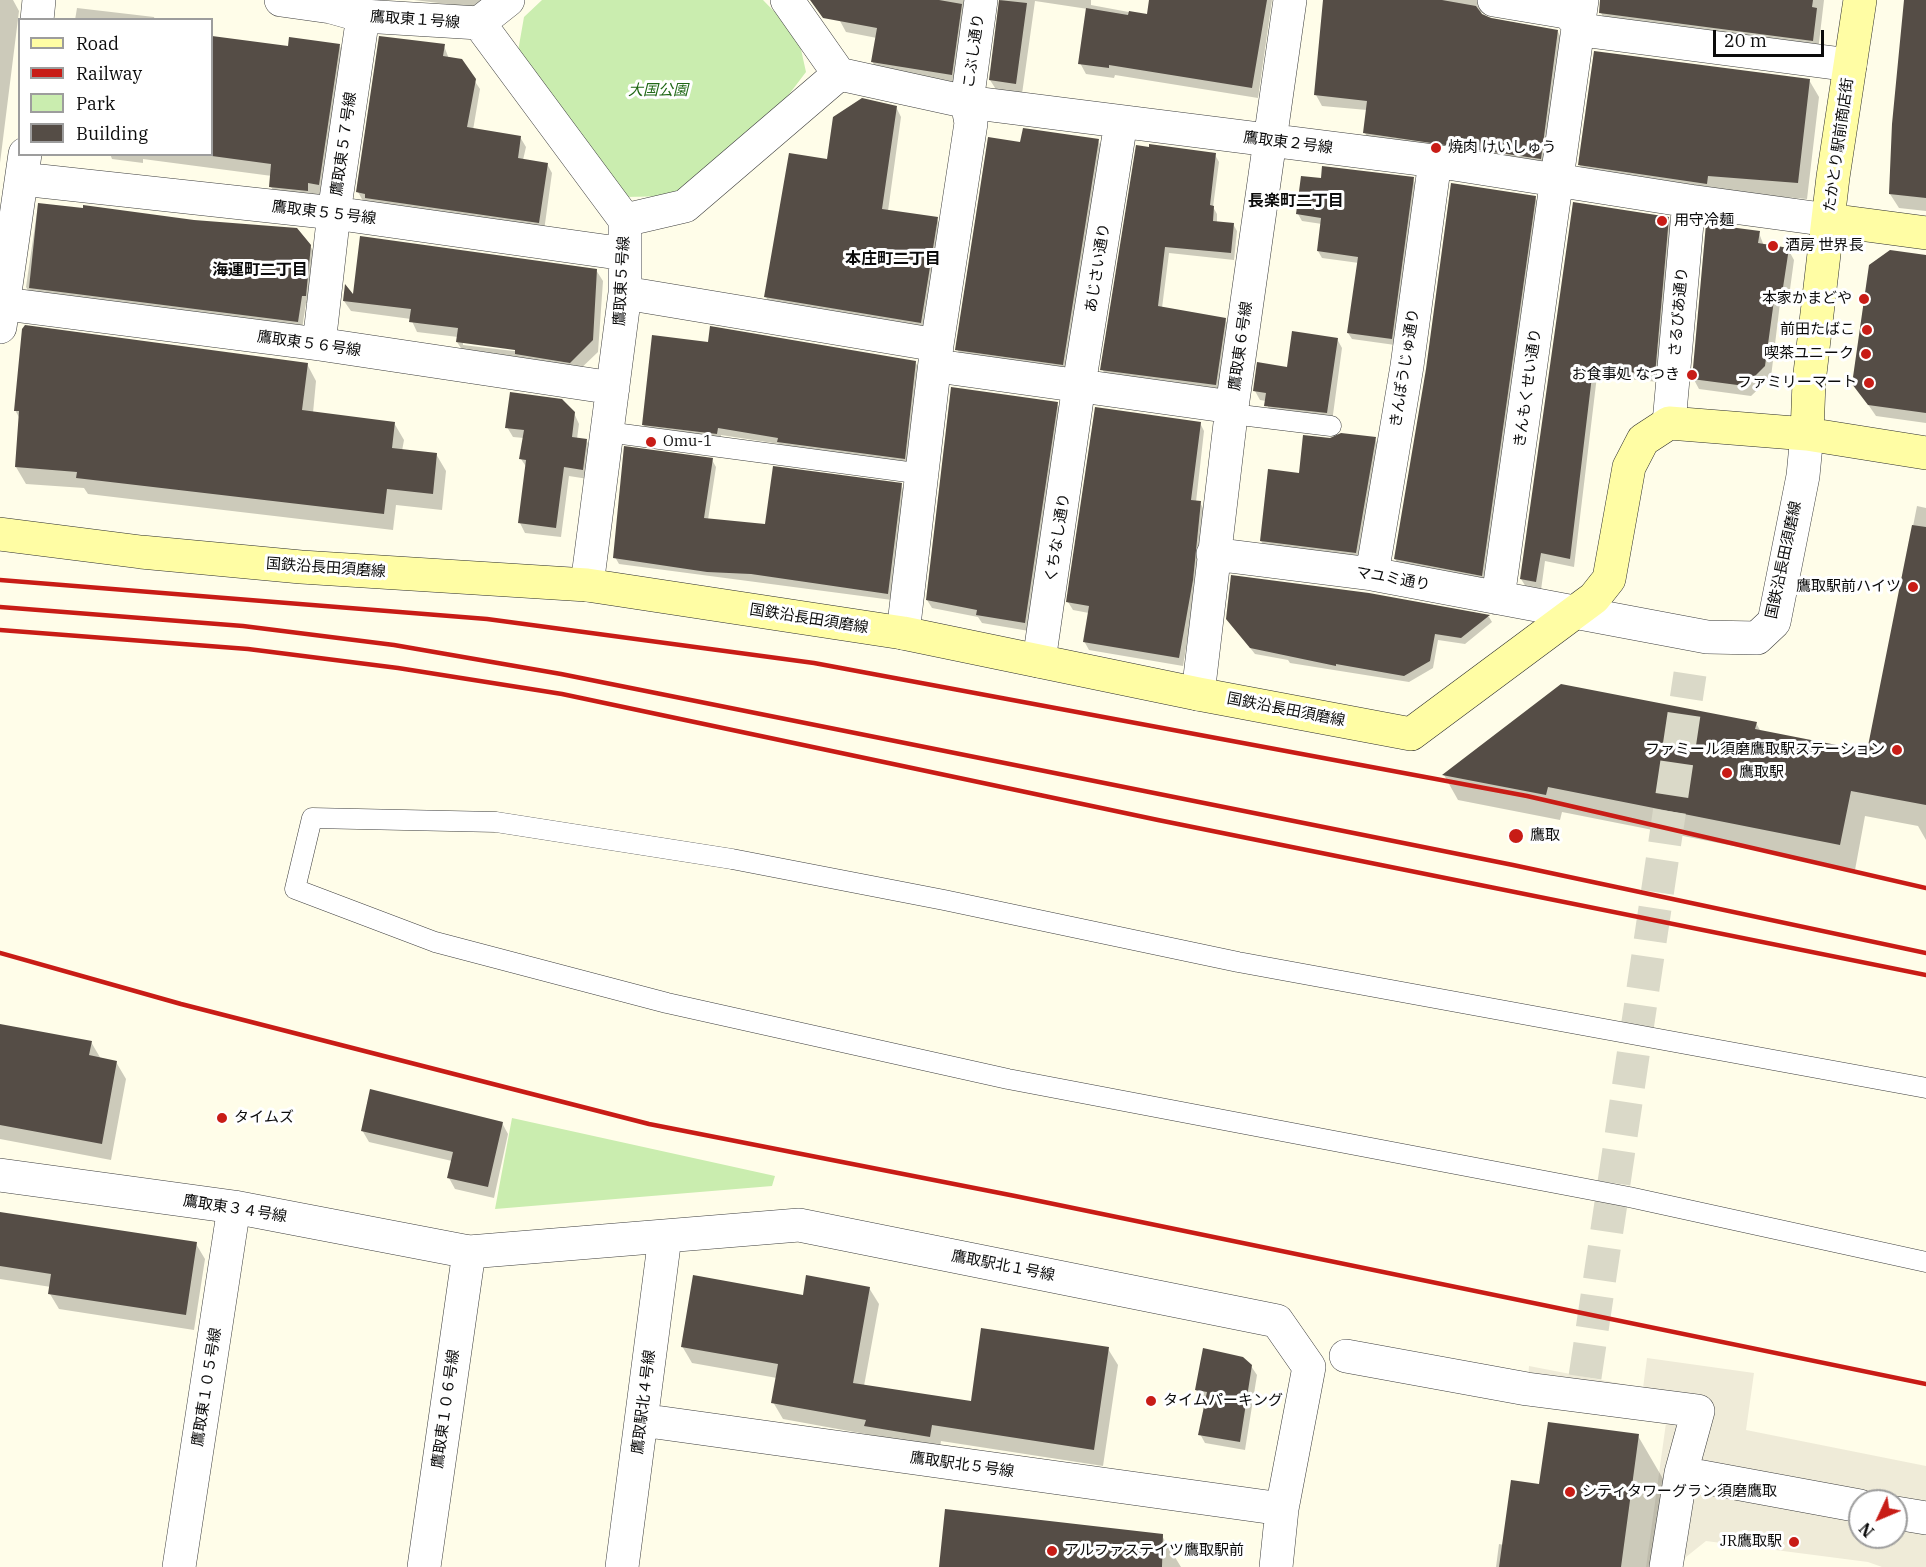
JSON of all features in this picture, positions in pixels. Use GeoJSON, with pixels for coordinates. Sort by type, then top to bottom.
{"type":"FeatureCollection","features":[{"type":"Feature","properties":{"kind":"street"},"geometry":{"type":"LineString","coordinates":[[37,18],[39,0]]}},
{"type":"Feature","properties":{"kind":"street","name":"鷹取東１号線"},"geometry":{"type":"LineString","coordinates":[[281,0],[331,4],[363,16],[479,23]]}},
{"type":"Feature","properties":{"kind":"street"},"geometry":{"type":"LineString","coordinates":[[479,23],[508,0]]}},
{"type":"Feature","properties":{"kind":"street"},"geometry":{"type":"LineString","coordinates":[[625,220],[685,206],[839,74],[787,0]]}},
{"type":"Feature","properties":{"kind":"street","name":"こぶし通り"},"geometry":{"type":"LineString","coordinates":[[903,633],[937,356],[971,123],[967,102],[981,0]]}},
{"type":"Feature","properties":{"kind":"street","name":"鷹取東６号線"},"geometry":{"type":"LineString","coordinates":[[1198,694],[1232,410],[1290,0]]}},
{"type":"Feature","properties":{"kind":"street"},"geometry":{"type":"LineString","coordinates":[[1494,0],[1566,12],[1581,11],[1589,31],[1850,65]]}},
{"type":"Feature","properties":{"kind":"street","name":"たかとり駅前商店街"},"geometry":{"type":"LineString","coordinates":[[1807,434],[1809,382],[1860,0]]}},
{"type":"Feature","properties":{"kind":"street","name":"きんもくせい通り"},"geometry":{"type":"LineString","coordinates":[[1498,598],[1581,11]]}},
{"type":"Feature","properties":{"kind":"street","name":"鷹取東５７号線"},"geometry":{"type":"LineString","coordinates":[[319,344],[334,213],[363,16]]}},
{"type":"Feature","properties":{"kind":"street","name":"鷹取東５号線"},"geometry":{"type":"LineString","coordinates":[[479,23],[625,220],[625,293],[587,585]]}},
{"type":"Feature","properties":{"kind":"street","name":"鷹取東２号線"},"geometry":{"type":"LineString","coordinates":[[839,74],[967,102],[1435,161],[1689,201],[1829,219]]}},
{"type":"Feature","properties":{"kind":"street","name":"あじさい通り"},"geometry":{"type":"LineString","coordinates":[[1077,400],[1121,122]]}},
{"type":"Feature","properties":{"kind":"street","name":"きんぽうじゅ通り"},"geometry":{"type":"LineString","coordinates":[[1372,574],[1407,366],[1435,161]]}},
{"type":"Feature","properties":{"kind":"street"},"geometry":{"type":"LineString","coordinates":[[2,315],[5,245],[23,167]]}},
{"type":"Feature","properties":{"kind":"street","name":"鷹取東５５号線"},"geometry":{"type":"LineString","coordinates":[[23,167],[626,254]]}},
{"type":"Feature","properties":{"kind":"street","name":"さるびあ通り"},"geometry":{"type":"LineString","coordinates":[[1669,423],[1689,201]]}},
{"type":"Feature","properties":{"kind":"street"},"geometry":{"type":"LineString","coordinates":[[1829,219],[1926,233]]}},
{"type":"Feature","properties":{"kind":"street"},"geometry":{"type":"LineString","coordinates":[[625,293],[937,356],[1077,400],[1232,410]]}},
{"type":"Feature","properties":{"kind":"street","name":"鷹取東５６号線"},"geometry":{"type":"LineString","coordinates":[[2,315],[319,344],[613,388]]}},
{"type":"Feature","properties":{"kind":"street","name":"くちなし通り"},"geometry":{"type":"LineString","coordinates":[[1039,661],[1077,400]]}},
{"type":"Feature","properties":{"kind":"street"},"geometry":{"type":"LineString","coordinates":[[1669,423],[1807,434],[1926,453]]}},
{"type":"Feature","properties":{"kind":"street","name":"国鉄沿長田須磨線"},"geometry":{"type":"LineString","coordinates":[[0,534],[141,552],[301,567],[587,585],[903,633],[1198,694],[1411,734],[1594,598],[1609,579],[1629,467],[1643,440],[1669,423]]}},
{"type":"Feature","properties":{"kind":"street","name":"国鉄沿長田須磨線"},"geometry":{"type":"LineString","coordinates":[[1572,614],[1707,637],[1757,638],[1774,622],[1803,476],[1807,434]]}},
{"type":"Feature","properties":{"kind":"street","name":"マユミ通り"},"geometry":{"type":"LineString","coordinates":[[1214,554],[1372,574],[1572,614]]}},
{"type":"Feature","properties":{"kind":"street","name":"鷹取東３４号線"},"geometry":{"type":"LineString","coordinates":[[0,1174],[234,1207],[469,1252]]}},
{"type":"Feature","properties":{"kind":"street","name":"鷹取東１０５号線"},"geometry":{"type":"LineString","coordinates":[[179,1567],[234,1207]]}},
{"type":"Feature","properties":{"kind":"street","name":"鷹取駅北１号線"},"geometry":{"type":"LineString","coordinates":[[469,1252],[799,1225],[1277,1321],[1309,1367],[1282,1509],[1276,1567]]}},
{"type":"Feature","properties":{"kind":"street","name":"鷹取駅北４号線"},"geometry":{"type":"LineString","coordinates":[[622,1567],[665,1237]]}},
{"type":"Feature","properties":{"kind":"street","name":"鷹取東１０６号線"},"geometry":{"type":"LineString","coordinates":[[424,1567],[469,1252]]}},
{"type":"Feature","properties":{"kind":"street"},"geometry":{"type":"LineString","coordinates":[[1346,1356],[1582,1386],[1698,1411],[1681,1473],[1666,1567]]}},
{"type":"Feature","properties":{"kind":"street","name":"鷹取駅北５号線"},"geometry":{"type":"LineString","coordinates":[[642,1420],[1282,1509]]}},
{"type":"Feature","properties":{"kind":"street"},"geometry":{"type":"LineString","coordinates":[[1681,1473],[1848,1504]]}},
{"type":"Feature","properties":{"kind":"street"},"geometry":{"type":"LineString","coordinates":[[1908,1514],[1926,1518]]}},
{"type":"Feature","properties":{"kind":"lane"},"geometry":{"type":"LineString","coordinates":[[1232,410],[1331,426]]}},
{"type":"Feature","properties":{"kind":"lane"},"geometry":{"type":"LineString","coordinates":[[607,432],[923,474]]}},
{"type":"Feature","properties":{"kind":"lane"},"geometry":{"type":"LineString","coordinates":[[1926,1088],[1238,962],[944,900],[732,859],[496,822],[312,818],[295,889],[435,942],[667,1003],[1008,1078],[1629,1197],[1926,1262]]}},
{"type":"Feature","properties":{"kind":"green space","name":"大国公園"},"geometry":{"type":"Polygon","coordinates":[[[542,0],[763,0],[798,36],[806,72],[774,114],[673,196],[624,197],[517,57],[524,17],[542,0]]]}},
{"type":"Feature","properties":{"kind":"green space"},"geometry":{"type":"Polygon","coordinates":[[[512,1118],[775,1176],[772,1186],[495,1209],[512,1118]]]}},
{"type":"Feature","properties":{"kind":"shaded area"},"geometry":{"type":"Polygon","coordinates":[[[1647,1358],[1754,1373],[1746,1430],[1926,1466],[1926,1567],[1882,1567],[1868,1562],[1706,1541],[1681,1561],[1681,1567],[1646,1567],[1666,1423],[1526,1404],[1529,1366],[1643,1388],[1647,1358]]]}},
{"type":"Feature","properties":{"kind":"building"},"geometry":{"type":"Polygon","coordinates":[[[810,0],[939,0],[962,4],[952,75],[871,62],[877,28],[823,18],[810,0]]]}},
{"type":"Feature","properties":{"kind":"building"},"geometry":{"type":"Polygon","coordinates":[[[999,0],[1027,3],[1016,84],[989,80],[999,0]]]}},
{"type":"Feature","properties":{"kind":"building"},"geometry":{"type":"Polygon","coordinates":[[[1149,0],[1267,0],[1252,88],[1109,65],[1109,68],[1078,64],[1086,8],[1128,15],[1129,11],[1147,14],[1149,0]]]}},
{"type":"Feature","properties":{"kind":"building"},"geometry":{"type":"Polygon","coordinates":[[[1323,0],[1442,0],[1476,6],[1482,14],[1491,18],[1558,30],[1541,159],[1363,133],[1367,101],[1314,95],[1323,0]]]}},
{"type":"Feature","properties":{"kind":"building"},"geometry":{"type":"Polygon","coordinates":[[[1600,0],[1813,0],[1812,7],[1817,8],[1813,41],[1599,13],[1600,0]]]}},
{"type":"Feature","properties":{"kind":"building"},"geometry":{"type":"Polygon","coordinates":[[[1904,0],[1926,0],[1926,198],[1889,194],[1892,124],[1904,0]]]}},
{"type":"Feature","properties":{"kind":"building"},"geometry":{"type":"Polygon","coordinates":[[[213,36],[288,46],[289,37],[340,44],[319,185],[308,183],[308,191],[269,187],[271,164],[212,156],[213,36]]]}},
{"type":"Feature","properties":{"kind":"building"},"geometry":{"type":"Polygon","coordinates":[[[379,36],[445,44],[443,56],[462,59],[476,79],[467,127],[521,136],[518,158],[548,163],[539,223],[365,198],[365,194],[356,192],[379,36]]]}},
{"type":"Feature","properties":{"kind":"building"},"geometry":{"type":"Polygon","coordinates":[[[1594,51],[1810,79],[1798,183],[1708,176],[1707,184],[1578,165],[1594,51]]]}},
{"type":"Feature","properties":{"kind":"building"},"geometry":{"type":"Polygon","coordinates":[[[862,98],[897,106],[882,209],[938,217],[921,323],[764,297],[789,153],[827,159],[833,117],[862,98]]]}},
{"type":"Feature","properties":{"kind":"building"},"geometry":{"type":"Polygon","coordinates":[[[1023,128],[1099,139],[1063,365],[955,350],[988,137],[1020,142],[1023,128]]]}},
{"type":"Feature","properties":{"kind":"building"},"geometry":{"type":"Polygon","coordinates":[[[1149,144],[1216,153],[1210,205],[1214,206],[1213,221],[1234,223],[1231,253],[1165,247],[1158,306],[1226,318],[1216,385],[1100,370],[1136,145],[1149,147],[1149,144]]]}},
{"type":"Feature","properties":{"kind":"building"},"geometry":{"type":"Polygon","coordinates":[[[1322,166],[1414,177],[1392,339],[1347,333],[1358,257],[1317,251],[1321,218],[1296,214],[1301,176],[1321,178],[1322,166]]]}},
{"type":"Feature","properties":{"kind":"building"},"geometry":{"type":"Polygon","coordinates":[[[1451,183],[1536,196],[1482,576],[1394,559],[1426,369],[1451,183]]]}},
{"type":"Feature","properties":{"kind":"building"},"geometry":{"type":"Polygon","coordinates":[[[1573,202],[1669,217],[1655,375],[1593,368],[1570,559],[1541,553],[1536,582],[1520,579],[1573,202]]]}},
{"type":"Feature","properties":{"kind":"building"},"geometry":{"type":"Polygon","coordinates":[[[38,203],[83,208],[83,205],[194,220],[297,228],[311,245],[306,296],[302,296],[298,322],[29,288],[38,203]]]}},
{"type":"Feature","properties":{"kind":"building"},"geometry":{"type":"Polygon","coordinates":[[[1706,224],[1760,231],[1758,243],[1789,248],[1782,294],[1775,293],[1765,366],[1745,386],[1692,379],[1706,224]]]}},
{"type":"Feature","properties":{"kind":"building"},"geometry":{"type":"Polygon","coordinates":[[[360,236],[597,269],[593,340],[570,363],[515,354],[515,350],[456,342],[458,328],[409,322],[411,309],[343,301],[345,284],[353,294],[360,236]]]}},
{"type":"Feature","properties":{"kind":"building"},"geometry":{"type":"Polygon","coordinates":[[[1890,250],[1926,255],[1926,413],[1868,405],[1852,384],[1869,265],[1890,250]]]}},
{"type":"Feature","properties":{"kind":"building"},"geometry":{"type":"Polygon","coordinates":[[[25,325],[308,363],[302,410],[395,422],[392,448],[437,453],[433,494],[387,489],[384,514],[76,478],[77,472],[15,467],[19,411],[14,411],[22,329],[25,325]]]}},
{"type":"Feature","properties":{"kind":"building"},"geometry":{"type":"Polygon","coordinates":[[[710,326],[916,361],[905,459],[777,442],[778,438],[718,428],[717,434],[642,425],[652,335],[708,342],[710,326]]]}},
{"type":"Feature","properties":{"kind":"building"},"geometry":{"type":"Polygon","coordinates":[[[1292,331],[1338,338],[1327,413],[1264,406],[1266,393],[1253,391],[1257,362],[1287,367],[1292,331]]]}},
{"type":"Feature","properties":{"kind":"building"},"geometry":{"type":"Polygon","coordinates":[[[951,387],[1058,402],[1025,623],[976,615],[977,610],[926,600],[951,387]]]}},
{"type":"Feature","properties":{"kind":"building"},"geometry":{"type":"Polygon","coordinates":[[[510,392],[562,399],[575,412],[572,437],[587,439],[583,470],[564,467],[556,528],[518,523],[526,460],[519,459],[524,430],[505,428],[510,392]]]}},
{"type":"Feature","properties":{"kind":"building"},"geometry":{"type":"Polygon","coordinates":[[[1095,407],[1201,422],[1191,500],[1201,501],[1193,580],[1179,658],[1083,642],[1089,606],[1066,602],[1095,407]]]}},
{"type":"Feature","properties":{"kind":"building"},"geometry":{"type":"Polygon","coordinates":[[[1341,433],[1376,437],[1356,553],[1260,541],[1268,469],[1299,473],[1303,435],[1330,438],[1341,433]]]}},
{"type":"Feature","properties":{"kind":"building"},"geometry":{"type":"Polygon","coordinates":[[[624,446],[713,458],[704,518],[765,524],[773,466],[902,483],[888,594],[751,574],[707,572],[613,558],[624,446]]]}},
{"type":"Feature","properties":{"kind":"building"},"geometry":{"type":"Polygon","coordinates":[[[1912,525],[1926,527],[1926,805],[1851,791],[1840,845],[1548,787],[1546,795],[1442,775],[1561,684],[1757,722],[1755,729],[1867,751],[1912,525]]]}},
{"type":"Feature","properties":{"kind":"building"},"geometry":{"type":"Polygon","coordinates":[[[1231,575],[1369,593],[1490,615],[1461,638],[1435,634],[1430,661],[1404,676],[1336,664],[1336,666],[1250,648],[1226,619],[1231,575]]]}},
{"type":"Feature","properties":{"kind":"building"},"geometry":{"type":"Polygon","coordinates":[[[0,1024],[92,1041],[89,1055],[117,1061],[102,1144],[0,1125],[0,1024]]]}},
{"type":"Feature","properties":{"kind":"building"},"geometry":{"type":"Polygon","coordinates":[[[370,1089],[503,1122],[488,1187],[447,1178],[453,1152],[361,1131],[370,1089]]]}},
{"type":"Feature","properties":{"kind":"building"},"geometry":{"type":"Polygon","coordinates":[[[0,1212],[197,1242],[186,1315],[48,1294],[51,1274],[0,1266],[0,1212]]]}},
{"type":"Feature","properties":{"kind":"building"},"geometry":{"type":"Polygon","coordinates":[[[693,1275],[803,1295],[806,1275],[870,1287],[853,1383],[971,1401],[981,1328],[1109,1347],[1094,1450],[932,1425],[930,1437],[864,1426],[866,1420],[771,1403],[778,1364],[681,1347],[693,1275]]]}},
{"type":"Feature","properties":{"kind":"building"},"geometry":{"type":"Polygon","coordinates":[[[1203,1348],[1243,1357],[1252,1365],[1240,1442],[1198,1435],[1207,1392],[1195,1390],[1203,1348]]]}},
{"type":"Feature","properties":{"kind":"building","name":"シティタワーグラン須磨鷹取"},"geometry":{"type":"Polygon","coordinates":[[[1548,1422],[1639,1434],[1621,1567],[1499,1567],[1511,1480],[1539,1484],[1548,1422]]]}},
{"type":"Feature","properties":{"kind":"building","name":"アルファステイツ鷹取駅前"},"geometry":{"type":"Polygon","coordinates":[[[945,1509],[1163,1534],[1162,1567],[939,1567],[945,1509]]]}},
{"type":"Feature","properties":{"kind":"tunnel"},"geometry":{"type":"LineString","coordinates":[[1585,1377],[1690,674]]}},
{"type":"Feature","properties":{"kind":"railway"},"geometry":{"type":"LineString","coordinates":[[0,580],[487,619],[814,663],[1527,796],[1926,888]]}},
{"type":"Feature","properties":{"kind":"railway"},"geometry":{"type":"LineString","coordinates":[[0,607],[243,626],[394,645],[561,674],[1513,865],[1926,953]]}},
{"type":"Feature","properties":{"kind":"railway"},"geometry":{"type":"LineString","coordinates":[[0,630],[248,649],[398,668],[562,694],[1158,820],[1926,975]]}},
{"type":"Feature","properties":{"kind":"railway"},"geometry":{"type":"LineString","coordinates":[[0,953],[181,1004],[649,1124],[1015,1196],[1926,1384]]}},
{"type":"Feature","properties":{"kind":"place","name":"焼肉 けいしゅう"},"geometry":{"type":"Point","coordinates":[1436,148]}},
{"type":"Feature","properties":{"kind":"place","name":"用守冷麺"},"geometry":{"type":"Point","coordinates":[1662,221]}},
{"type":"Feature","properties":{"kind":"place","name":"酒房 世界長"},"geometry":{"type":"Point","coordinates":[1773,246]}},
{"type":"Feature","properties":{"kind":"place","name":"本家かまどや"},"geometry":{"type":"Point","coordinates":[1864,299]}},
{"type":"Feature","properties":{"kind":"place","name":"前田たばこ"},"geometry":{"type":"Point","coordinates":[1867,330]}},
{"type":"Feature","properties":{"kind":"place","name":"喫茶ユニーク"},"geometry":{"type":"Point","coordinates":[1866,354]}},
{"type":"Feature","properties":{"kind":"place","name":"お食事処 なつき"},"geometry":{"type":"Point","coordinates":[1692,375]}},
{"type":"Feature","properties":{"kind":"place","name":"ファミリーマート"},"geometry":{"type":"Point","coordinates":[1869,383]}},
{"type":"Feature","properties":{"kind":"place","name":"Omu-1"},"geometry":{"type":"Point","coordinates":[651,442]}},
{"type":"Feature","properties":{"kind":"place","name":"鷹取駅前ハイツ"},"geometry":{"type":"Point","coordinates":[1913,587]}},
{"type":"Feature","properties":{"kind":"place","name":"ファミール須磨鷹取駅ステーション"},"geometry":{"type":"Point","coordinates":[1897,750]}},
{"type":"Feature","properties":{"kind":"place","name":"鷹取駅"},"geometry":{"type":"Point","coordinates":[1727,773]}},
{"type":"Feature","properties":{"kind":"place","name":"鷹取"},"geometry":{"type":"Point","coordinates":[1516,836]}},
{"type":"Feature","properties":{"kind":"place","name":"タイムズ"},"geometry":{"type":"Point","coordinates":[222,1118]}},
{"type":"Feature","properties":{"kind":"place","name":"タイムパーキング"},"geometry":{"type":"Point","coordinates":[1151,1401]}},
{"type":"Feature","properties":{"kind":"place","name":"シティタワーグラン須磨鷹取"},"geometry":{"type":"Point","coordinates":[1570,1492]}},
{"type":"Feature","properties":{"kind":"place","name":"JR鷹取駅"},"geometry":{"type":"Point","coordinates":[1794,1542]}},
{"type":"Feature","properties":{"kind":"place","name":"アルファステイツ鷹取駅前"},"geometry":{"type":"Point","coordinates":[1052,1551]}},
{"type":"Feature","properties":{"kind":"district","name":"長楽町二丁目"},"geometry":{"type":"Point","coordinates":[1296,201]}},
{"type":"Feature","properties":{"kind":"district","name":"本庄町二丁目"},"geometry":{"type":"Point","coordinates":[893,259]}},
{"type":"Feature","properties":{"kind":"district","name":"海運町二丁目"},"geometry":{"type":"Point","coordinates":[260,270]}}]}
